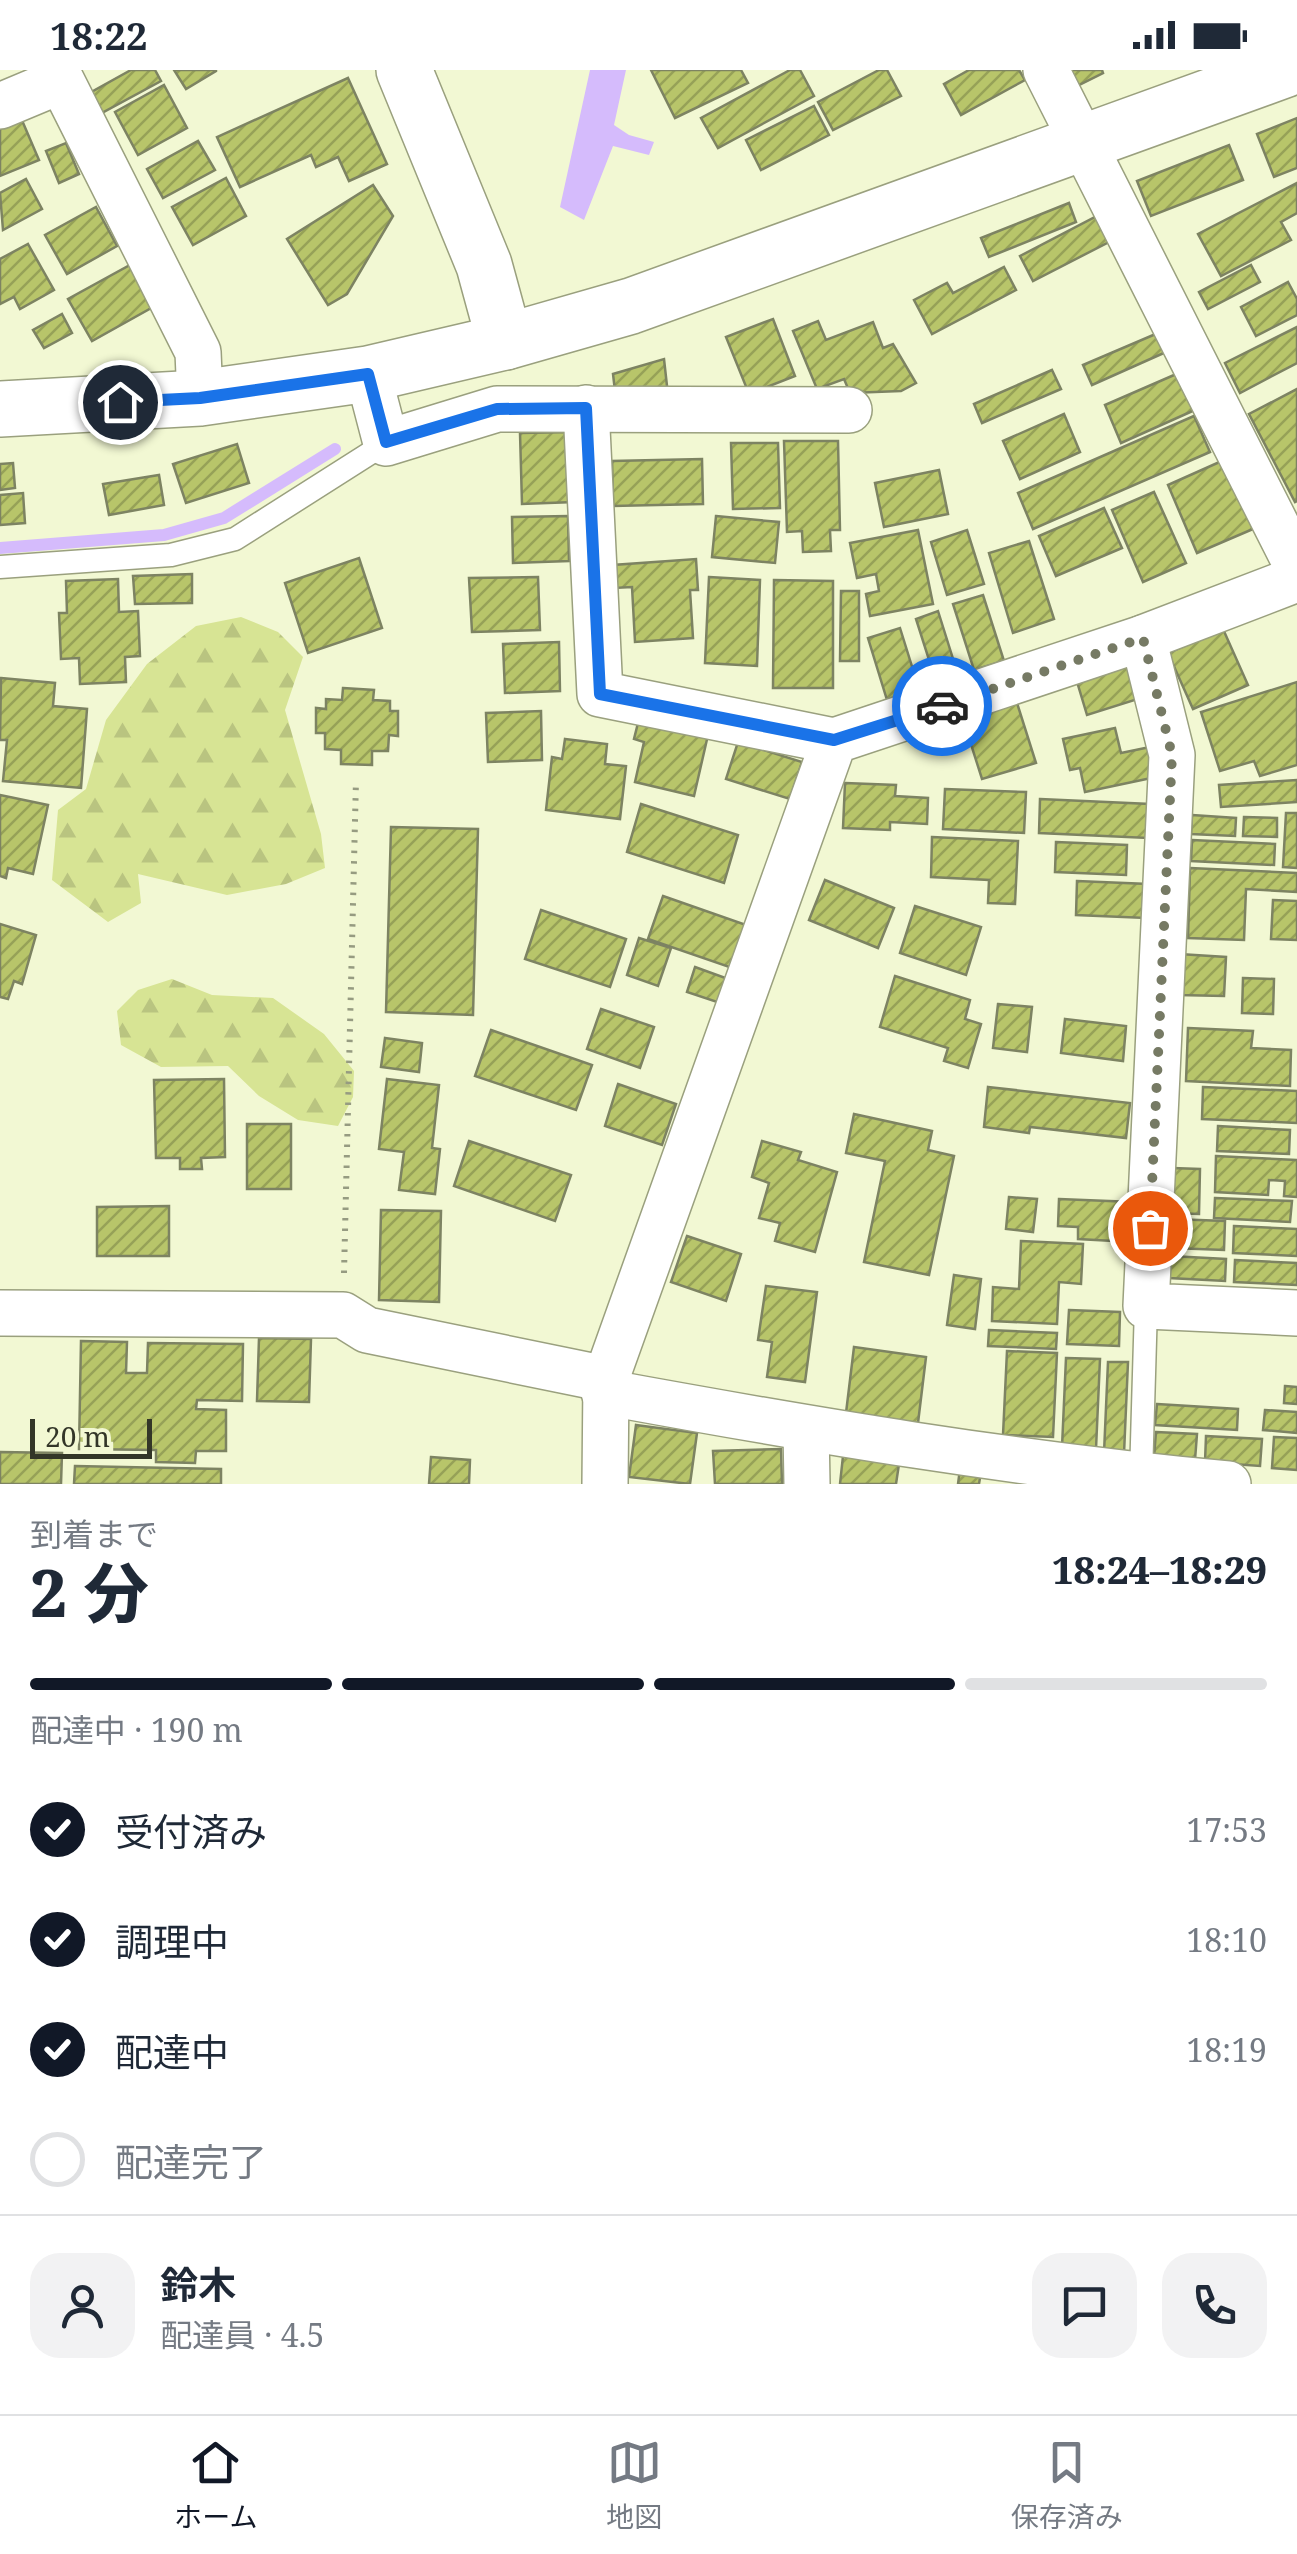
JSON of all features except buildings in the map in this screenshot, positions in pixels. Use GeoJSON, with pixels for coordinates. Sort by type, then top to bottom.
{"type":"FeatureCollection","features":[{"type":"Feature","properties":{"kind":"street"},"geometry":{"type":"LineString","coordinates":[[404,70],[484,265],[505,342]]}},
{"type":"Feature","properties":{"kind":"street"},"geometry":{"type":"LineString","coordinates":[[1046,70],[1297,566]]}},
{"type":"Feature","properties":{"kind":"street"},"geometry":{"type":"LineString","coordinates":[[0,409],[200,398],[368,374],[505,342],[631,306],[1284,70]]}},
{"type":"Feature","properties":{"kind":"street"},"geometry":{"type":"LineString","coordinates":[[0,106],[58,75],[198,352],[200,398]]}},
{"type":"Feature","properties":{"kind":"street"},"geometry":{"type":"LineString","coordinates":[[368,374],[386,442],[497,409],[849,410]]}},
{"type":"Feature","properties":{"kind":"street"},"geometry":{"type":"LineString","coordinates":[[586,408],[600,694],[834,740],[1143,638],[1297,579]]}},
{"type":"Feature","properties":{"kind":"street"},"geometry":{"type":"LineString","coordinates":[[1143,638],[1172,755],[1146,1306],[1297,1313]]}},
{"type":"Feature","properties":{"kind":"street"},"geometry":{"type":"LineString","coordinates":[[605,1484],[605,1386],[834,740]]}},
{"type":"Feature","properties":{"kind":"street"},"geometry":{"type":"LineString","coordinates":[[0,1314],[343,1314],[367,1330],[806,1429],[1141,1476],[1228,1484]]}},
{"type":"Feature","properties":{"kind":"street"},"geometry":{"type":"LineString","coordinates":[[806,1429],[807,1484]]}},
{"type":"Feature","properties":{"kind":"lane"},"geometry":{"type":"LineString","coordinates":[[0,567],[171,555],[235,539],[386,442]]}},
{"type":"Feature","properties":{"kind":"lane"},"geometry":{"type":"LineString","coordinates":[[1141,1476],[1146,1306]]}},
{"type":"Feature","properties":{"kind":"path"},"geometry":{"type":"LineString","coordinates":[[343,1314],[356,780]]}},
{"type":"Feature","properties":{"kind":"green space"},"geometry":{"type":"Polygon","coordinates":[[[241,617],[278,632],[303,657],[285,710],[321,834],[325,868],[286,884],[227,895],[138,874],[141,903],[108,922],[52,880],[58,810],[86,789],[106,720],[147,664],[196,626],[241,617]]]}},
{"type":"Feature","properties":{"kind":"green space"},"geometry":{"type":"Polygon","coordinates":[[[172,979],[212,995],[273,998],[324,1034],[354,1071],[353,1097],[338,1126],[298,1120],[259,1096],[228,1066],[161,1067],[121,1045],[117,1011],[138,990],[172,979]]]}},
{"type":"Feature","properties":{"kind":"shaded area"},"geometry":{"type":"Polygon","coordinates":[[[590,70],[626,70],[614,125],[629,135],[654,142],[649,155],[613,146],[584,220],[560,207],[590,70]]]}},
{"type":"Feature","properties":{"kind":"waterway"},"geometry":{"type":"LineString","coordinates":[[0,548],[164,535],[224,518],[335,449]]}},
{"type":"Feature","properties":{"kind":"way so far"},"geometry":{"type":"LineString","coordinates":[[942,706],[1143,638],[1172,755],[1150,1228]]}},
{"type":"Feature","properties":{"kind":"route"},"geometry":{"type":"LineString","coordinates":[[120,402],[200,398],[368,374],[386,442],[497,409],[586,408],[600,694],[834,740],[942,706]]}}]}
